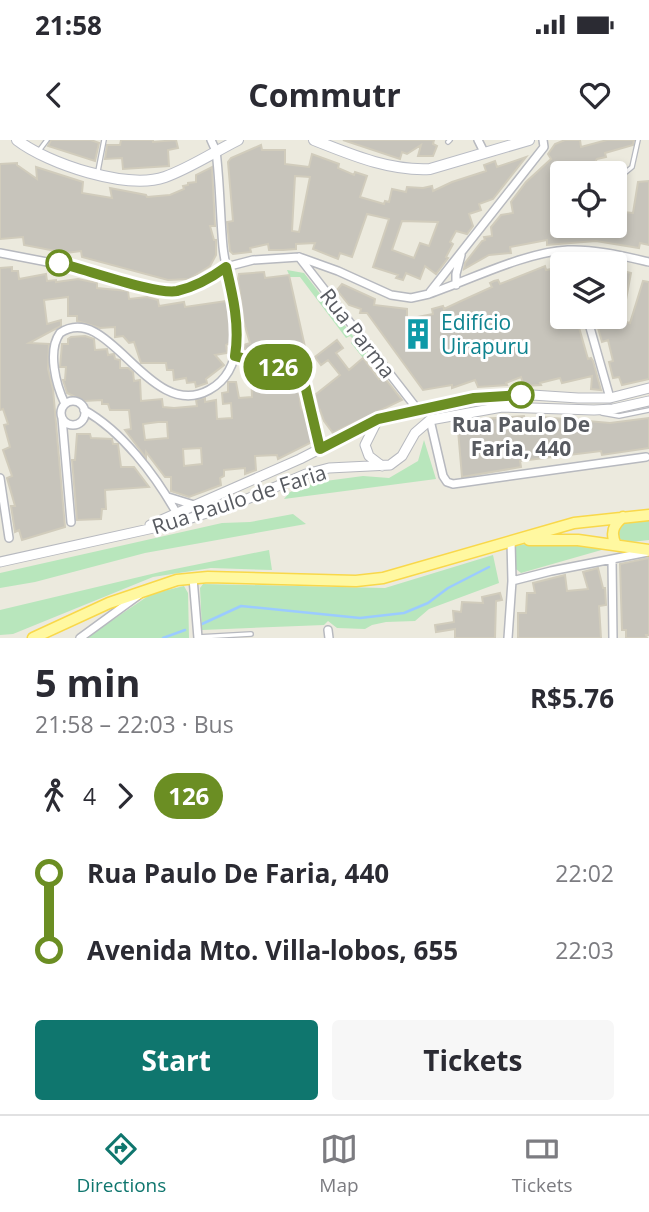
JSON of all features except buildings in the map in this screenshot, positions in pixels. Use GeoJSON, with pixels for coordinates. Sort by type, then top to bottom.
{"type":"FeatureCollection","features":[{"type":"Feature","properties":{"kind":"main road"},"geometry":{"type":"LineString","coordinates":[[17,140],[37,154],[97,174],[125,179],[166,177],[238,140]]}},
{"type":"Feature","properties":{"kind":"main road"},"geometry":{"type":"LineString","coordinates":[[314,140],[398,169],[430,169],[529,140]]}},
{"type":"Feature","properties":{"kind":"main road"},"geometry":{"type":"LineString","coordinates":[[33,638],[148,588],[193,578],[356,581],[383,578],[574,523],[649,515]]}},
{"type":"Feature","properties":{"kind":"main road"},"geometry":{"type":"LineString","coordinates":[[616,545],[612,533],[623,517]]}},
{"type":"Feature","properties":{"kind":"main road"},"geometry":{"type":"LineString","coordinates":[[514,541],[578,540],[649,551]]}},
{"type":"Feature","properties":{"kind":"street"},"geometry":{"type":"LineString","coordinates":[[65,404],[57,383],[55,348],[60,333],[75,326],[85,327],[98,334],[156,383],[179,396],[210,390],[228,372],[237,345],[234,305],[226,267],[216,151],[211,140]]}},
{"type":"Feature","properties":{"kind":"street"},"geometry":{"type":"LineString","coordinates":[[478,140],[484,152]]}},
{"type":"Feature","properties":{"kind":"street"},"geometry":{"type":"LineString","coordinates":[[429,295],[544,146],[543,140]]}},
{"type":"Feature","properties":{"kind":"street"},"geometry":{"type":"LineString","coordinates":[[0,253],[89,270],[175,292],[209,280],[226,267],[253,260],[299,257],[391,295],[411,298],[429,295],[537,256],[568,250],[649,262]]}},
{"type":"Feature","properties":{"kind":"street"},"geometry":{"type":"LineString","coordinates":[[456,285],[462,251]]}},
{"type":"Feature","properties":{"kind":"street","name":"Rua Parma"},"geometry":{"type":"LineString","coordinates":[[299,257],[418,410]]}},
{"type":"Feature","properties":{"kind":"street"},"geometry":{"type":"LineString","coordinates":[[590,329],[610,398]]}},
{"type":"Feature","properties":{"kind":"street"},"geometry":{"type":"LineString","coordinates":[[235,356],[300,374],[320,449]]}},
{"type":"Feature","properties":{"kind":"street","name":"Rua Paulo de Faria"},"geometry":{"type":"LineString","coordinates":[[137,532],[176,512],[320,449],[378,419],[474,398],[610,398],[649,388]]}},
{"type":"Feature","properties":{"kind":"street"},"geometry":{"type":"LineString","coordinates":[[71,522],[61,411],[65,404],[76,401],[120,436],[167,496],[176,512]]}},
{"type":"Feature","properties":{"kind":"street"},"geometry":{"type":"LineString","coordinates":[[378,419],[365,445],[369,456],[383,467],[401,456],[415,433],[430,420],[502,407],[594,410],[648,408]]}},
{"type":"Feature","properties":{"kind":"street"},"geometry":{"type":"LineString","coordinates":[[62,418],[67,424],[79,423],[84,417],[84,410]]}},
{"type":"Feature","properties":{"kind":"street"},"geometry":{"type":"LineString","coordinates":[[430,420],[443,476],[447,482],[453,484],[646,457]]}},
{"type":"Feature","properties":{"kind":"street","name":"Rua Paulo de Faria"},"geometry":{"type":"LineString","coordinates":[[137,532],[176,523],[240,502],[306,474],[329,468],[383,467]]}},
{"type":"Feature","properties":{"kind":"street"},"geometry":{"type":"LineString","coordinates":[[0,478],[9,538]]}},
{"type":"Feature","properties":{"kind":"street"},"geometry":{"type":"LineString","coordinates":[[167,496],[194,505]]}},
{"type":"Feature","properties":{"kind":"street"},"geometry":{"type":"LineString","coordinates":[[0,562],[137,532]]}},
{"type":"Feature","properties":{"kind":"street"},"geometry":{"type":"LineString","coordinates":[[508,638],[514,541]]}},
{"type":"Feature","properties":{"kind":"street"},"geometry":{"type":"LineString","coordinates":[[512,581],[649,551]]}},
{"type":"Feature","properties":{"kind":"street"},"geometry":{"type":"LineString","coordinates":[[612,559],[614,638]]}},
{"type":"Feature","properties":{"kind":"street"},"geometry":{"type":"LineString","coordinates":[[193,578],[198,638]]}},
{"type":"Feature","properties":{"kind":"street"},"geometry":{"type":"LineString","coordinates":[[80,638],[148,588]]}},
{"type":"Feature","properties":{"kind":"lane"},"geometry":{"type":"LineString","coordinates":[[37,154],[47,140]]}},
{"type":"Feature","properties":{"kind":"lane"},"geometry":{"type":"LineString","coordinates":[[97,174],[104,140]]}},
{"type":"Feature","properties":{"kind":"lane"},"geometry":{"type":"LineString","coordinates":[[627,171],[632,167],[638,140]]}},
{"type":"Feature","properties":{"kind":"lane"},"geometry":{"type":"LineString","coordinates":[[198,638],[251,634]]}},
{"type":"Feature","properties":{"kind":"green space"},"geometry":{"type":"Polygon","coordinates":[[[287,270],[304,273],[367,354],[363,358],[351,343],[354,340],[350,336],[346,338],[300,277],[290,277],[287,270]]]}},
{"type":"Feature","properties":{"kind":"green space"},"geometry":{"type":"Polygon","coordinates":[[[424,440],[436,479],[284,499],[290,492],[318,482],[363,476],[389,478],[418,461],[424,440]]]}},
{"type":"Feature","properties":{"kind":"green space"},"geometry":{"type":"Polygon","coordinates":[[[293,514],[306,524],[145,553],[35,582],[0,588],[0,573],[222,523],[250,522],[293,514]]]}},
{"type":"Feature","properties":{"kind":"green space"},"geometry":{"type":"Polygon","coordinates":[[[649,519],[649,540],[627,541],[615,535],[621,521],[649,519]]]}},
{"type":"Feature","properties":{"kind":"green space"},"geometry":{"type":"Polygon","coordinates":[[[531,543],[583,545],[605,549],[521,573],[516,569],[515,546],[531,543]]]}},
{"type":"Feature","properties":{"kind":"green space"},"geometry":{"type":"Polygon","coordinates":[[[269,550],[272,570],[211,568],[153,577],[13,634],[0,635],[0,610],[160,572],[269,550]]]}},
{"type":"Feature","properties":{"kind":"green space"},"geometry":{"type":"Polygon","coordinates":[[[493,555],[499,583],[429,609],[415,621],[386,622],[365,629],[337,628],[328,621],[324,625],[202,630],[200,588],[203,584],[385,588],[493,555]]]}},
{"type":"Feature","properties":{"kind":"green space"},"geometry":{"type":"Polygon","coordinates":[[[184,586],[188,593],[189,638],[86,638],[151,594],[184,586]]]}},
{"type":"Feature","properties":{"kind":"waterway"},"geometry":{"type":"LineString","coordinates":[[202,624],[241,606],[360,618],[404,613],[428,603],[448,588],[489,567]]}},
{"type":"Feature","properties":{"kind":"waterway"},"geometry":{"type":"LineString","coordinates":[[163,638],[185,630]]}},
{"type":"Feature","properties":{"kind":"bus line","name":"126"},"geometry":{"type":"LineString","coordinates":[[59,263],[175,292],[209,280],[226,267],[234,305],[237,345],[235,356],[300,374],[320,449],[378,419],[474,398],[521,395]]}},
{"type":"Feature","properties":{"kind":"place","name":"Edifício Uirapuru"},"geometry":{"type":"Point","coordinates":[418,334]}},
{"type":"Feature","properties":{"kind":"place","name":"Rua Paulo De Faria, 440"},"geometry":{"type":"Point","coordinates":[521,395]}}]}
